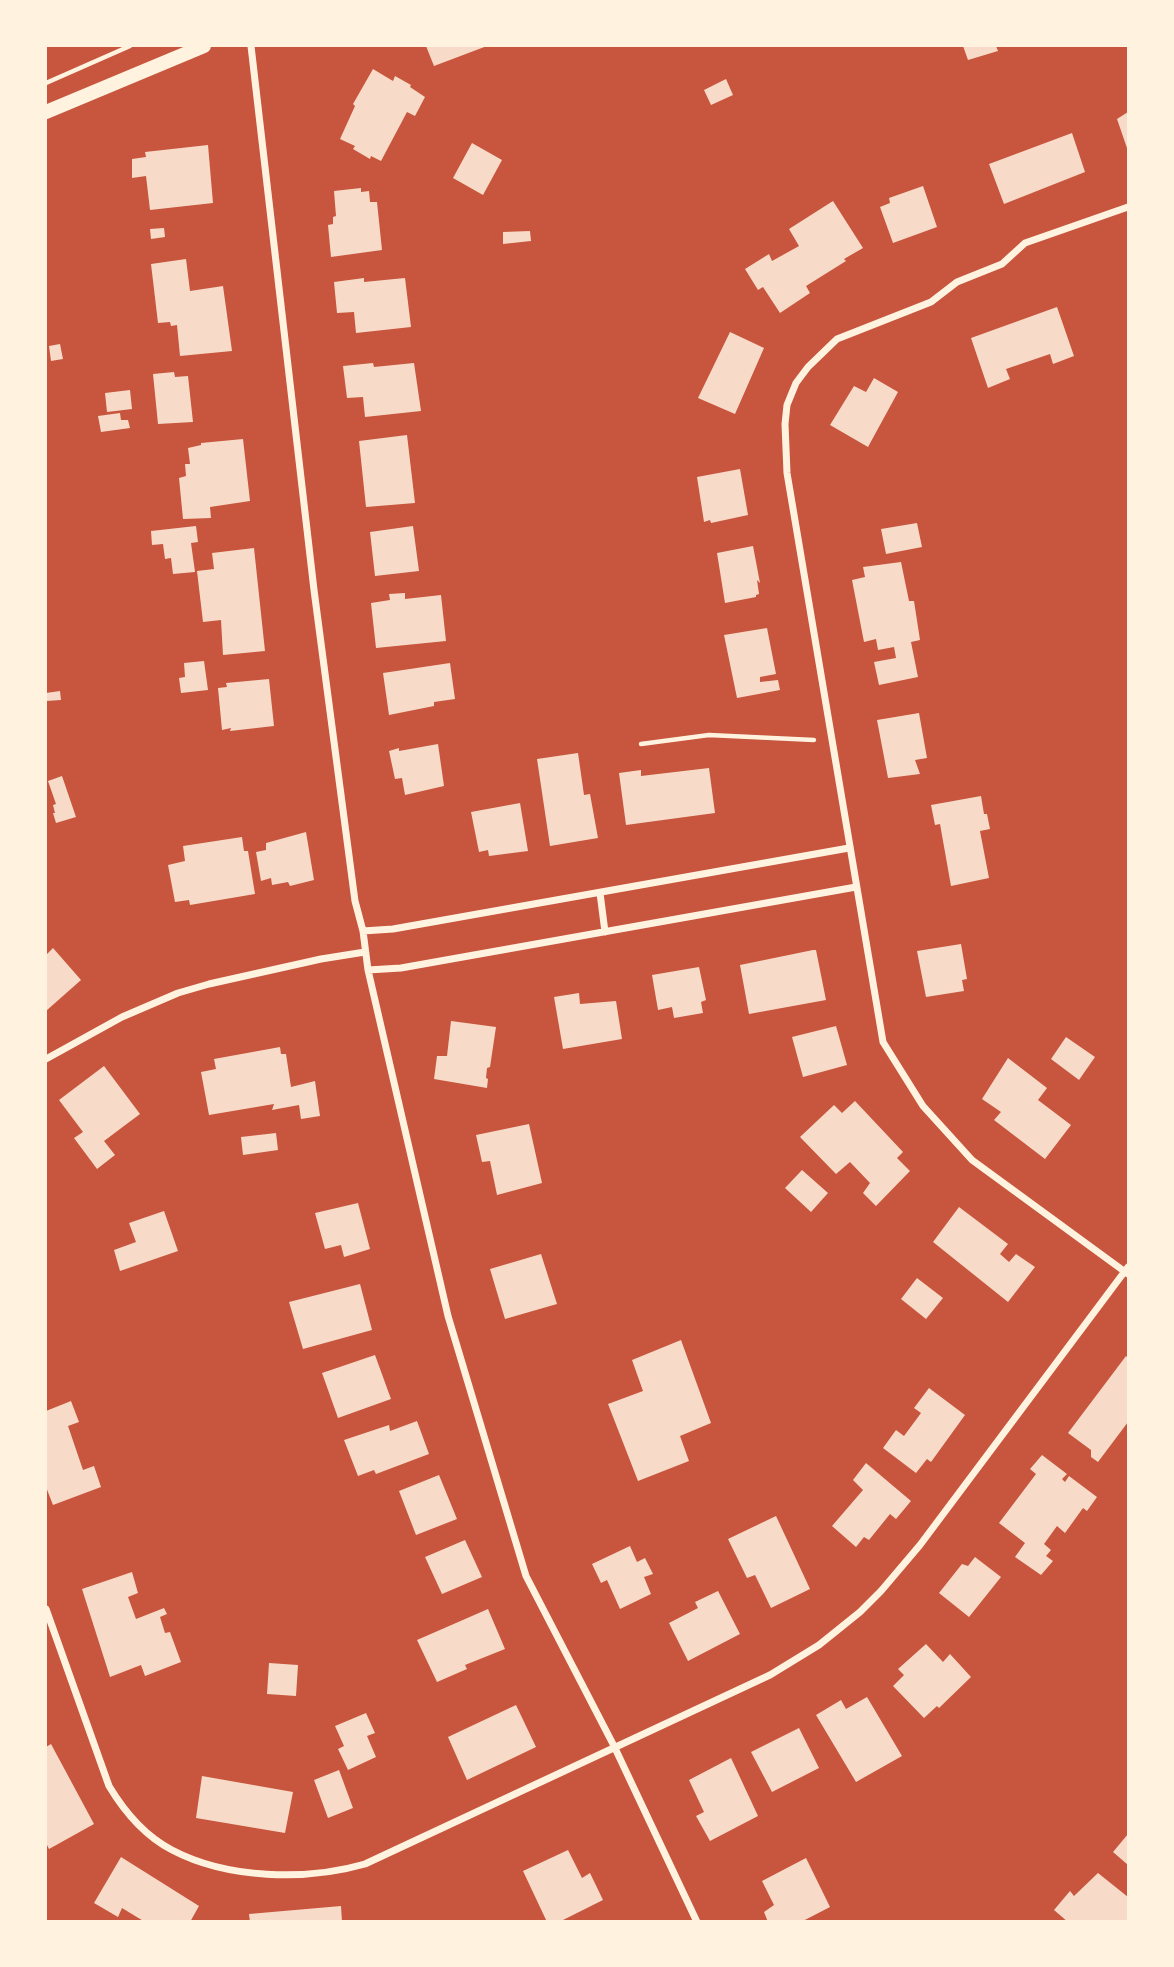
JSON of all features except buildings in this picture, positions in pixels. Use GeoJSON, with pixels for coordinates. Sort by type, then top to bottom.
{"type":"FeatureCollection","features":[{"type":"Feature","properties":{"kind":"main road"},"geometry":{"type":"LineString","coordinates":[[46,112],[204,46]]}},
{"type":"Feature","properties":{"kind":"street"},"geometry":{"type":"LineString","coordinates":[[251,46],[314,590],[355,901],[363,931],[368,970],[447,1316],[526,1576],[614,1746],[697,1922]]}},
{"type":"Feature","properties":{"kind":"street"},"geometry":{"type":"LineString","coordinates":[[46,1609],[92,1742],[109,1786],[120,1805],[171,1850],[195,1860],[252,1873],[316,1875],[365,1864],[769,1675],[819,1645],[860,1612],[920,1545],[1127,1271],[972,1160],[923,1106],[883,1042],[787,473],[787,405],[796,383],[808,367],[837,340],[932,302],[957,282],[1002,264],[1025,243],[1129,207]]}},
{"type":"Feature","properties":{"kind":"street"},"geometry":{"type":"LineString","coordinates":[[363,931],[393,929],[849,848]]}},
{"type":"Feature","properties":{"kind":"street"},"geometry":{"type":"LineString","coordinates":[[368,970],[401,968],[856,887]]}},
{"type":"Feature","properties":{"kind":"street"},"geometry":{"type":"LineString","coordinates":[[600,893],[605,932]]}},
{"type":"Feature","properties":{"kind":"street"},"geometry":{"type":"LineString","coordinates":[[46,1059],[122,1017],[178,993],[320,959],[365,952]]}},
{"type":"Feature","properties":{"kind":"path"},"geometry":{"type":"LineString","coordinates":[[46,83],[130,46]]}},
{"type":"Feature","properties":{"kind":"path"},"geometry":{"type":"LineString","coordinates":[[641,744],[709,735],[804,741],[833,738]]}}]}
